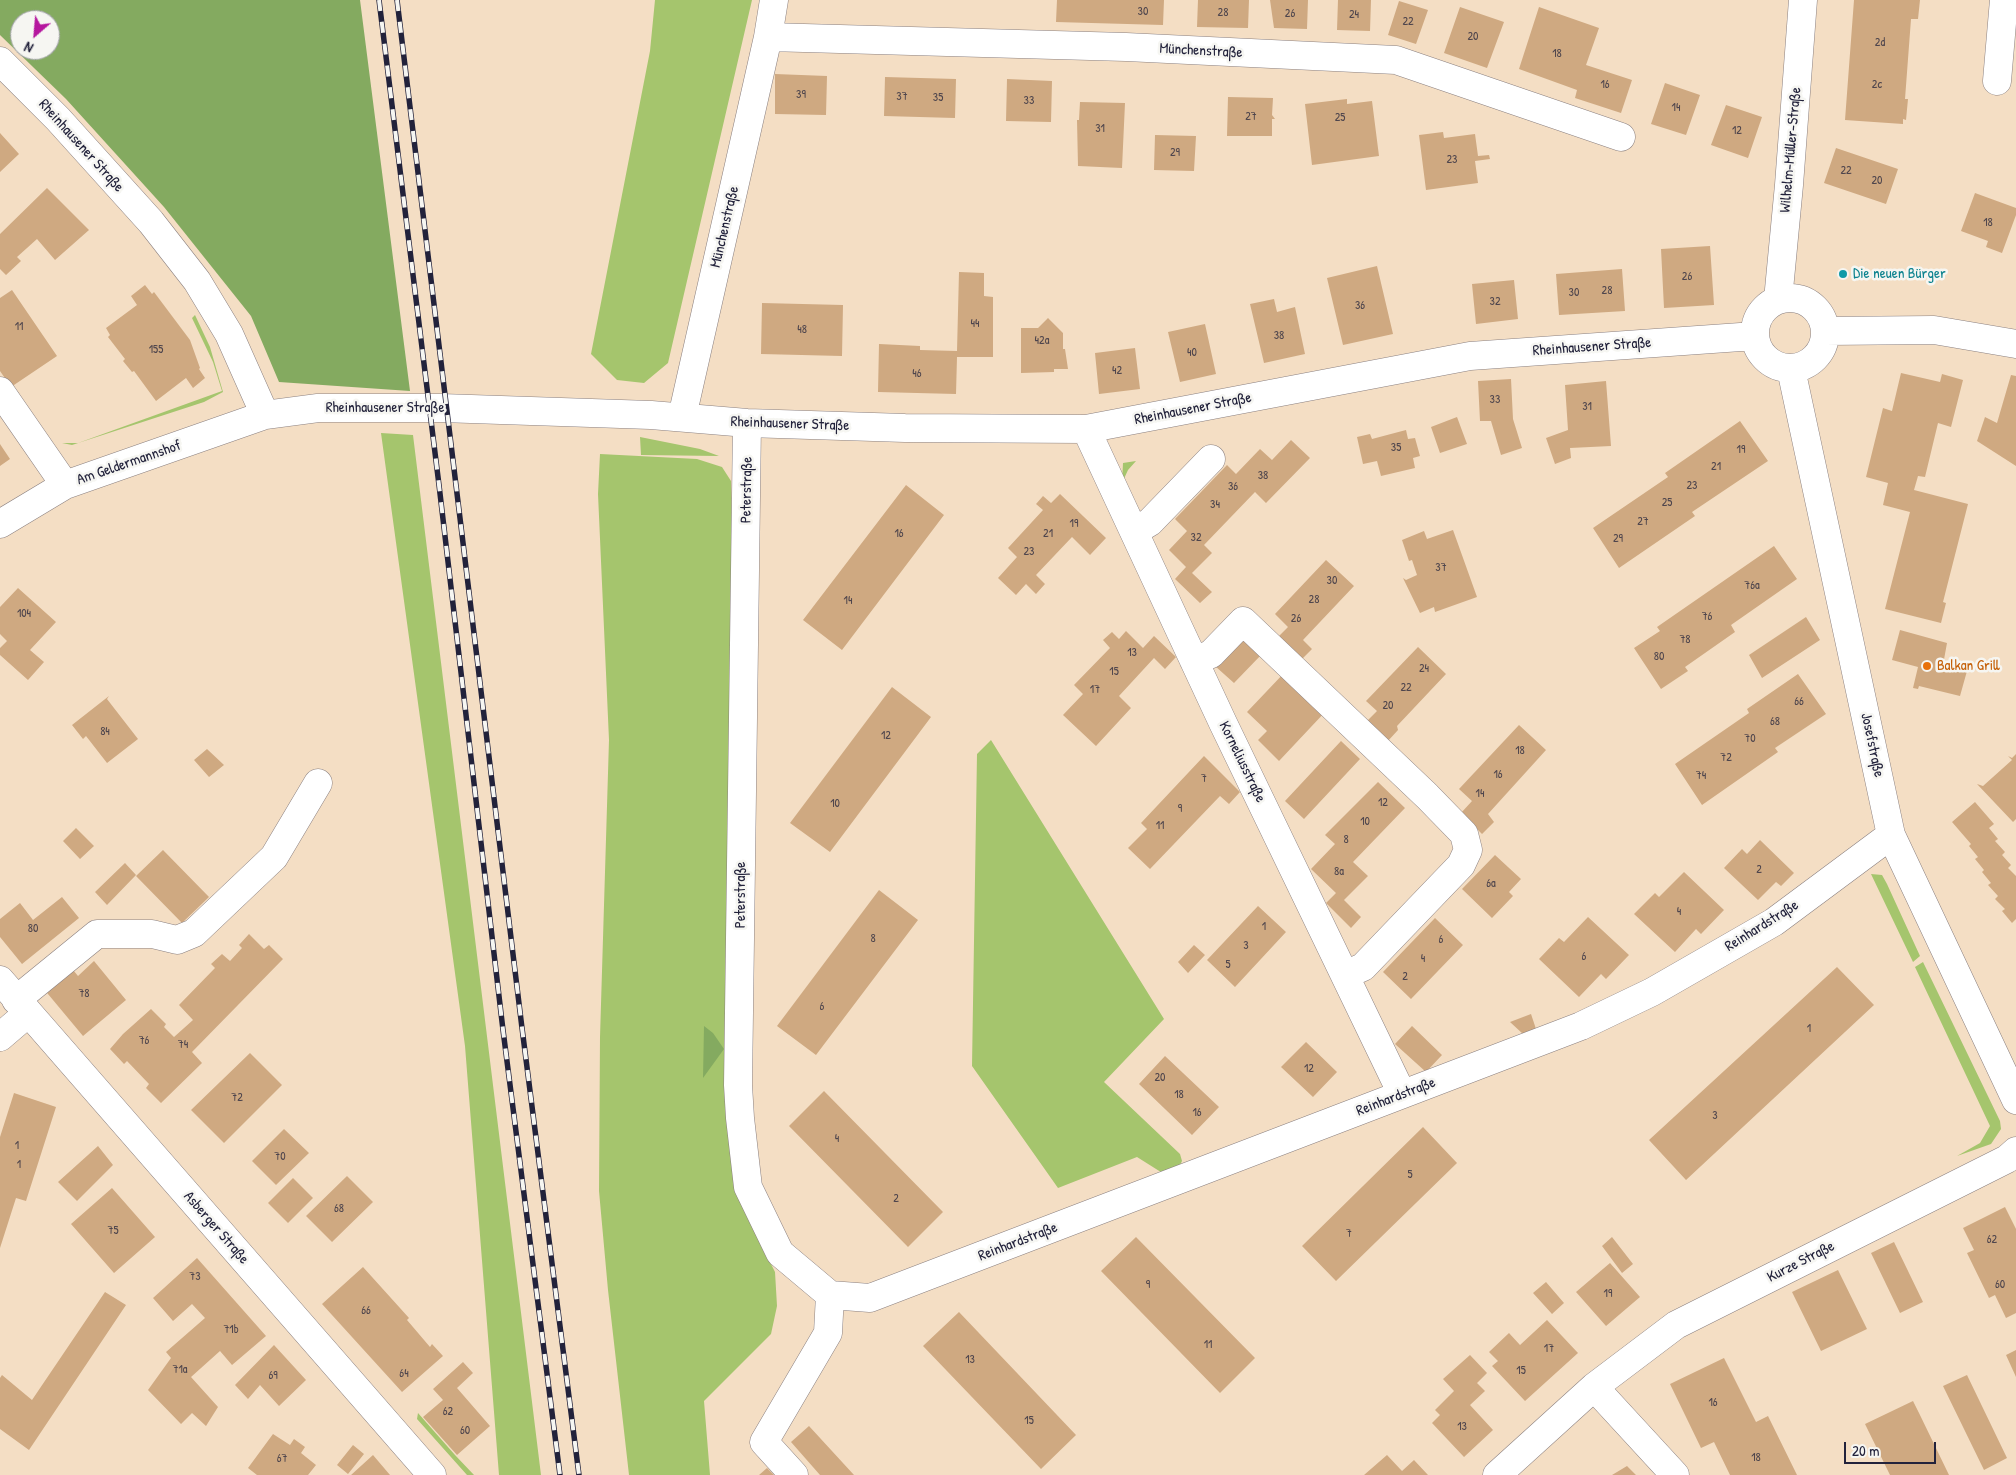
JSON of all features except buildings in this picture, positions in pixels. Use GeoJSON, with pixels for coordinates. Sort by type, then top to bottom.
{"type":"FeatureCollection","features":[{"type":"Feature","properties":{"kind":"street","name":"Münchenstraße"},"geometry":{"type":"LineString","coordinates":[[682,418],[768,37],[774,0]]}},
{"type":"Feature","properties":{"kind":"street","name":"Wilhelm-Müller-Straße"},"geometry":{"type":"LineString","coordinates":[[1778,300],[1803,0]]}},
{"type":"Feature","properties":{"kind":"street"},"geometry":{"type":"LineString","coordinates":[[1997,81],[2004,0]]}},
{"type":"Feature","properties":{"kind":"street","name":"Münchenstraße"},"geometry":{"type":"LineString","coordinates":[[768,37],[1126,47],[1396,60],[1621,137]]}},
{"type":"Feature","properties":{"kind":"street","name":"Rheinhausener Straße"},"geometry":{"type":"LineString","coordinates":[[0,61],[58,119],[151,222],[197,281],[229,334],[265,415],[327,408],[450,409],[682,418],[747,423],[905,428],[1086,429],[1470,356],[1755,336]]}},
{"type":"Feature","properties":{"kind":"street"},"geometry":{"type":"LineString","coordinates":[[1788,298],[1809,304],[1817,311],[1825,331],[1820,352],[1812,361],[1791,369],[1774,365],[1760,353],[1755,336],[1755,325],[1760,314],[1768,306],[1778,300],[1788,298]]}},
{"type":"Feature","properties":{"kind":"street"},"geometry":{"type":"LineString","coordinates":[[1825,331],[1934,330],[2016,344]]}},
{"type":"Feature","properties":{"kind":"street","name":"Josefstraße"},"geometry":{"type":"LineString","coordinates":[[1791,369],[1891,835],[2016,1100]]}},
{"type":"Feature","properties":{"kind":"street"},"geometry":{"type":"LineString","coordinates":[[0,391],[65,485]]}},
{"type":"Feature","properties":{"kind":"street","name":"Am Geldermannshof"},"geometry":{"type":"LineString","coordinates":[[0,524],[65,485],[265,415]]}},
{"type":"Feature","properties":{"kind":"street","name":"Peterstraße"},"geometry":{"type":"LineString","coordinates":[[747,423],[738,1085],[740,1118],[748,1187],[780,1253],[830,1295]]}},
{"type":"Feature","properties":{"kind":"street","name":"Korneliusstraße"},"geometry":{"type":"LineString","coordinates":[[1086,429],[1135,531],[1194,662],[1402,1094]]}},
{"type":"Feature","properties":{"kind":"street"},"geometry":{"type":"LineString","coordinates":[[1135,531],[1150,522],[1211,459]]}},
{"type":"Feature","properties":{"kind":"street"},"geometry":{"type":"LineString","coordinates":[[1194,662],[1211,654],[1243,621],[1428,796],[1464,834],[1468,850],[1461,865],[1363,967],[1345,975]]}},
{"type":"Feature","properties":{"kind":"street"},"geometry":{"type":"LineString","coordinates":[[0,1037],[14,998],[97,934],[152,934],[177,940],[194,933],[274,857],[318,783]]}},
{"type":"Feature","properties":{"kind":"street","name":"Reinhardstraße"},"geometry":{"type":"LineString","coordinates":[[830,1295],[870,1298],[1581,1026],[1652,992],[1774,922],[1891,835]]}},
{"type":"Feature","properties":{"kind":"street","name":"Asberger Straße"},"geometry":{"type":"LineString","coordinates":[[14,998],[432,1475]]}},
{"type":"Feature","properties":{"kind":"street","name":"Kurze Straße"},"geometry":{"type":"LineString","coordinates":[[1497,1475],[1594,1387],[1676,1325],[2007,1159],[2016,1152]]}},
{"type":"Feature","properties":{"kind":"street"},"geometry":{"type":"LineString","coordinates":[[794,1475],[764,1442],[828,1333],[830,1295]]}},
{"type":"Feature","properties":{"kind":"street"},"geometry":{"type":"LineString","coordinates":[[1594,1387],[1675,1475]]}},
{"type":"Feature","properties":{"kind":"green space"},"geometry":{"type":"Polygon","coordinates":[[[0,0],[360,0],[410,391],[279,382],[251,316],[164,207],[66,99],[26,60],[60,60],[60,10],[10,10],[10,45],[0,35],[0,0]]]}},
{"type":"Feature","properties":{"kind":"green space"},"geometry":{"type":"Polygon","coordinates":[[[655,0],[752,0],[668,363],[644,383],[617,380],[591,354],[650,51],[655,0]]]}},
{"type":"Feature","properties":{"kind":"green space"},"geometry":{"type":"Polygon","coordinates":[[[195,315],[210,347],[223,392],[204,402],[72,445],[62,443],[78,443],[222,391],[213,362],[192,318],[195,315]]]}},
{"type":"Feature","properties":{"kind":"green space"},"geometry":{"type":"Polygon","coordinates":[[[381,433],[413,435],[541,1475],[499,1475],[465,1046],[381,433]]]}},
{"type":"Feature","properties":{"kind":"green space"},"geometry":{"type":"Polygon","coordinates":[[[640,437],[700,449],[719,456],[641,455],[640,437]]]}},
{"type":"Feature","properties":{"kind":"green space"},"geometry":{"type":"Polygon","coordinates":[[[600,454],[697,459],[722,467],[731,481],[734,593],[734,1176],[745,1212],[775,1272],[777,1306],[771,1334],[704,1401],[710,1475],[629,1475],[608,1290],[599,1191],[600,1037],[609,740],[598,494],[600,454]]]}},
{"type":"Feature","properties":{"kind":"green space"},"geometry":{"type":"Polygon","coordinates":[[[1136,461],[1128,470],[1122,483],[1123,463],[1136,461]]]}},
{"type":"Feature","properties":{"kind":"green space"},"geometry":{"type":"Polygon","coordinates":[[[991,740],[1164,1019],[1104,1082],[1180,1154],[1182,1161],[1179,1167],[1164,1174],[1137,1157],[1058,1188],[972,1066],[977,754],[991,740]]]}},
{"type":"Feature","properties":{"kind":"green space"},"geometry":{"type":"Polygon","coordinates":[[[1871,874],[1882,875],[1887,884],[1920,956],[1913,962],[1871,874]]]}},
{"type":"Feature","properties":{"kind":"green space"},"geometry":{"type":"Polygon","coordinates":[[[1923,962],[2000,1121],[2001,1129],[1991,1144],[1957,1156],[1980,1143],[1990,1126],[1915,967],[1923,962]]]}},
{"type":"Feature","properties":{"kind":"green space"},"geometry":{"type":"Polygon","coordinates":[[[704,1026],[713,1033],[724,1049],[703,1078],[704,1026]]]}},
{"type":"Feature","properties":{"kind":"green space"},"geometry":{"type":"Polygon","coordinates":[[[418,1413],[474,1475],[467,1475],[417,1419],[418,1413]]]}},
{"type":"Feature","properties":{"kind":"railway"},"geometry":{"type":"LineString","coordinates":[[379,0],[439,485],[503,1030],[560,1475]]}},
{"type":"Feature","properties":{"kind":"railway"},"geometry":{"type":"LineString","coordinates":[[397,0],[522,1028],[579,1475]]}},
{"type":"Feature","properties":{"kind":"place","name":"Die neuen Bürger"},"geometry":{"type":"Point","coordinates":[1843,274]}},
{"type":"Feature","properties":{"kind":"place","name":"Balkan Grill"},"geometry":{"type":"Point","coordinates":[1927,666]}}]}
